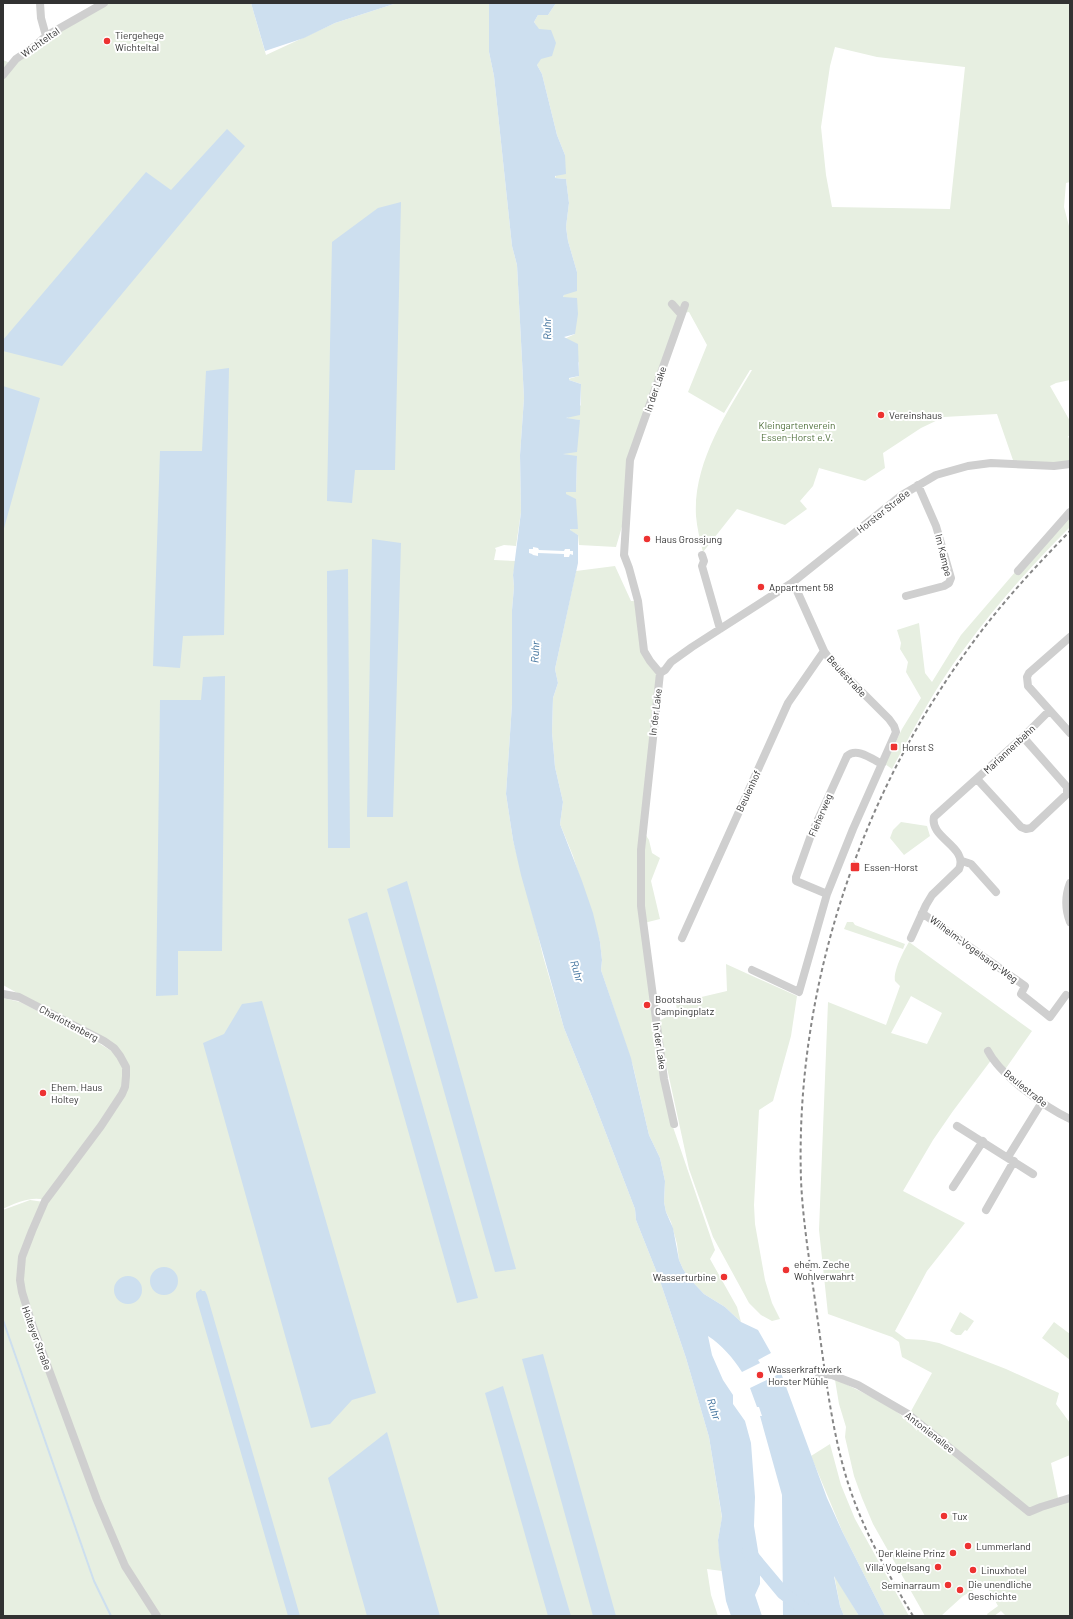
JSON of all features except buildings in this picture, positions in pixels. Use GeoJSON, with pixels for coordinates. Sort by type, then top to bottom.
{"type":"FeatureCollection","features":[{"type":"Feature","properties":{"kind":"street"},"geometry":{"type":"LineString","coordinates":[[40,3],[41,18],[46,36]]}},
{"type":"Feature","properties":{"kind":"street","name":"Wichteltal"},"geometry":{"type":"LineString","coordinates":[[3,75],[16,59],[36,46],[46,36],[104,3]]}},
{"type":"Feature","properties":{"kind":"street"},"geometry":{"type":"LineString","coordinates":[[672,304],[681,314]]}},
{"type":"Feature","properties":{"kind":"street","name":"In der Lake"},"geometry":{"type":"LineString","coordinates":[[674,1124],[664,1079],[642,906],[642,834],[658,670],[644,651],[638,601],[624,555],[628,470],[630,460],[685,305]]}},
{"type":"Feature","properties":{"kind":"street","name":"Horster Straße"},"geometry":{"type":"LineString","coordinates":[[658,670],[665,670],[671,662],[793,582],[902,495],[936,475],[968,466],[991,463],[1054,466],[1070,464]]}},
{"type":"Feature","properties":{"kind":"street","name":"Im Kampe"},"geometry":{"type":"LineString","coordinates":[[906,596],[944,586],[949,583],[950,578],[936,526],[918,485]]}},
{"type":"Feature","properties":{"kind":"street"},"geometry":{"type":"LineString","coordinates":[[1018,570],[1070,512]]}},
{"type":"Feature","properties":{"kind":"street"},"geometry":{"type":"LineString","coordinates":[[702,555],[704,572],[720,629]]}},
{"type":"Feature","properties":{"kind":"street","name":"Beulestraße"},"geometry":{"type":"LineString","coordinates":[[793,582],[824,650],[831,661],[893,724],[896,732],[882,764]]}},
{"type":"Feature","properties":{"kind":"street"},"geometry":{"type":"LineString","coordinates":[[1069,731],[1049,711],[1028,686],[1027,677],[1070,636]]}},
{"type":"Feature","properties":{"kind":"street","name":"Beulenhof"},"geometry":{"type":"LineString","coordinates":[[682,938],[788,703],[824,650]]}},
{"type":"Feature","properties":{"kind":"street","name":"Mariannenbahn"},"geometry":{"type":"LineString","coordinates":[[996,892],[971,864],[962,861],[959,855],[936,829],[933,821],[937,814],[1023,737],[1049,711]]}},
{"type":"Feature","properties":{"kind":"street"},"geometry":{"type":"LineString","coordinates":[[976,779],[1020,827],[1026,829],[1030,828],[1067,794],[1068,790],[1023,737]]}},
{"type":"Feature","properties":{"kind":"street","name":"Fleherweg"},"geometry":{"type":"LineString","coordinates":[[828,894],[796,881],[796,877],[811,835],[847,756],[852,752],[858,752],[882,764]]}},
{"type":"Feature","properties":{"kind":"street"},"geometry":{"type":"LineString","coordinates":[[752,970],[799,992],[828,894],[853,829],[882,764]]}},
{"type":"Feature","properties":{"kind":"street"},"geometry":{"type":"LineString","coordinates":[[911,938],[932,895],[960,869],[962,861]]}},
{"type":"Feature","properties":{"kind":"street"},"geometry":{"type":"LineString","coordinates":[[1070,883],[1066,899],[1070,922]]}},
{"type":"Feature","properties":{"kind":"street","name":"Wilhelm-Vogelsang-Weg"},"geometry":{"type":"LineString","coordinates":[[922,913],[1025,986],[1022,994],[1050,1017],[1066,995]]}},
{"type":"Feature","properties":{"kind":"street","name":"Charlottenberg"},"geometry":{"type":"LineString","coordinates":[[3,994],[20,997],[104,1041],[114,1048],[126,1067]]}},
{"type":"Feature","properties":{"kind":"street","name":"Beulestraße"},"geometry":{"type":"LineString","coordinates":[[988,1051],[992,1059],[1004,1071],[1042,1102],[1070,1119]]}},
{"type":"Feature","properties":{"kind":"street","name":"Holteyer Straße"},"geometry":{"type":"LineString","coordinates":[[126,1067],[126,1076],[122,1094],[101,1126],[42,1207],[22,1257],[20,1280],[22,1292],[32,1324],[96,1500],[126,1566],[156,1616]]}},
{"type":"Feature","properties":{"kind":"street"},"geometry":{"type":"LineString","coordinates":[[986,1210],[1010,1159],[1042,1102]]}},
{"type":"Feature","properties":{"kind":"street"},"geometry":{"type":"LineString","coordinates":[[957,1126],[1034,1174]]}},
{"type":"Feature","properties":{"kind":"street"},"geometry":{"type":"LineString","coordinates":[[953,1187],[983,1141]]}},
{"type":"Feature","properties":{"kind":"street","name":"Antonienallee"},"geometry":{"type":"LineString","coordinates":[[819,1374],[832,1375],[858,1385],[904,1412],[1029,1512],[1070,1498]]}},
{"type":"Feature","properties":{"kind":"green space"},"geometry":{"type":"Polygon","coordinates":[[[106,3],[251,3],[266,55],[335,23],[397,3],[489,3],[489,52],[494,76],[512,246],[517,265],[524,398],[520,455],[521,512],[516,546],[504,545],[495,548],[494,560],[516,561],[513,575],[512,704],[506,794],[513,840],[543,956],[564,1028],[635,1209],[636,1220],[659,1278],[686,1358],[709,1437],[722,1518],[718,1540],[722,1571],[707,1569],[711,1595],[718,1616],[159,1616],[120,1551],[36,1329],[22,1280],[25,1257],[40,1214],[127,1089],[120,1051],[3,985],[3,60],[10,63],[106,3]]]}},
{"type":"Feature","properties":{"kind":"green space","name":"Kleingartenverein Essen-Horst e.V."},"geometry":{"type":"Polygon","coordinates":[[[556,3],[1070,3],[1070,182],[1066,183],[1064,207],[1070,230],[1070,380],[1050,386],[1070,421],[1070,436],[1068,436],[1070,442],[1070,464],[1014,463],[997,414],[944,417],[921,428],[883,453],[885,468],[865,481],[819,468],[813,486],[800,501],[807,509],[785,525],[737,509],[703,552],[696,516],[696,496],[700,477],[713,440],[752,370],[750,370],[724,413],[688,392],[707,345],[689,312],[683,313],[628,459],[623,523],[616,547],[579,545],[578,535],[570,531],[571,529],[578,529],[566,494],[566,492],[576,491],[577,457],[562,454],[580,420],[566,419],[581,405],[581,384],[568,379],[579,376],[579,363],[564,339],[575,334],[563,297],[577,272],[568,241],[566,227],[569,203],[566,179],[555,178],[565,155],[557,135],[542,74],[537,65],[541,43],[539,31],[534,22],[538,15],[548,15],[556,3]],[[835,47],[830,66],[821,127],[826,175],[832,207],[950,209],[965,67],[877,57],[835,47]]]}},
{"type":"Feature","properties":{"kind":"green space"},"geometry":{"type":"Polygon","coordinates":[[[1070,513],[1070,527],[1002,601],[954,663],[926,708],[892,769],[885,764],[902,729],[921,698],[906,672],[908,662],[900,649],[901,643],[897,630],[919,623],[925,673],[932,682],[961,635],[1016,571],[1070,513]]]}},
{"type":"Feature","properties":{"kind":"green space"},"geometry":{"type":"Polygon","coordinates":[[[615,566],[631,601],[636,601],[643,651],[659,673],[643,831],[649,840],[652,853],[660,858],[651,881],[660,919],[644,923],[673,1127],[715,1250],[710,1259],[737,1307],[741,1322],[725,1307],[704,1294],[689,1278],[679,1260],[677,1244],[664,1202],[665,1181],[660,1158],[649,1135],[633,1066],[601,970],[602,960],[600,942],[573,856],[560,824],[563,802],[555,767],[552,732],[553,698],[558,683],[555,669],[576,571],[615,566]]]}},
{"type":"Feature","properties":{"kind":"green space"},"geometry":{"type":"Polygon","coordinates":[[[901,822],[927,826],[930,836],[904,855],[890,838],[893,830],[901,822]]]}},
{"type":"Feature","properties":{"kind":"green space"},"geometry":{"type":"Polygon","coordinates":[[[847,922],[853,922],[855,925],[905,944],[903,949],[844,929],[847,922]]]}},
{"type":"Feature","properties":{"kind":"green space"},"geometry":{"type":"Polygon","coordinates":[[[909,942],[1032,1031],[1004,1071],[992,1059],[933,1140],[903,1191],[965,1223],[927,1271],[895,1331],[906,1339],[939,1343],[1006,1369],[1059,1393],[1056,1404],[1070,1423],[1070,1455],[1051,1463],[1059,1503],[1070,1500],[1070,1616],[1006,1616],[1001,1611],[994,1616],[988,1616],[987,1614],[998,1606],[985,1583],[963,1596],[941,1616],[925,1616],[873,1524],[854,1476],[845,1437],[846,1427],[839,1404],[835,1380],[840,1381],[892,1408],[917,1431],[915,1420],[910,1413],[932,1373],[902,1357],[899,1342],[892,1337],[828,1314],[819,1230],[828,1002],[886,1025],[900,986],[895,981],[899,961],[909,942]],[[911,996],[891,1033],[927,1044],[942,1013],[911,996]]]}},
{"type":"Feature","properties":{"kind":"green space"},"geometry":{"type":"Polygon","coordinates":[[[726,964],[797,996],[791,1036],[773,1101],[759,1110],[754,1205],[755,1224],[765,1280],[772,1303],[780,1319],[772,1321],[761,1315],[749,1303],[713,1237],[689,1169],[657,1022],[677,1011],[676,1003],[727,991],[726,964]]]}},
{"type":"Feature","properties":{"kind":"green space"},"geometry":{"type":"Polygon","coordinates":[[[3,998],[20,1002],[84,1034],[113,1052],[124,1067],[121,1093],[45,1200],[34,1199],[18,1202],[3,1209],[3,998]]]}},
{"type":"Feature","properties":{"kind":"green space"},"geometry":{"type":"Polygon","coordinates":[[[30,1200],[44,1202],[18,1271],[95,1500],[155,1616],[3,1616],[3,1210],[30,1200]]]}},
{"type":"Feature","properties":{"kind":"green space"},"geometry":{"type":"Polygon","coordinates":[[[960,1312],[974,1321],[967,1331],[965,1330],[961,1335],[956,1335],[950,1331],[960,1312]]]}},
{"type":"Feature","properties":{"kind":"green space"},"geometry":{"type":"Polygon","coordinates":[[[1054,1322],[1070,1334],[1070,1360],[1042,1338],[1054,1322]]]}},
{"type":"Feature","properties":{"kind":"green space"},"geometry":{"type":"Polygon","coordinates":[[[830,1444],[841,1485],[855,1519],[909,1616],[885,1616],[843,1533],[811,1456],[830,1444]]]}},
{"type":"Feature","properties":{"kind":"green space"},"geometry":{"type":"Polygon","coordinates":[[[834,1574],[859,1616],[844,1616],[840,1606],[834,1574]]]}},
{"type":"Feature","properties":{"kind":"water"},"geometry":{"type":"Polygon","coordinates":[[[251,3],[397,3],[335,23],[304,38],[265,51],[251,3]]]}},
{"type":"Feature","properties":{"kind":"water"},"geometry":{"type":"Polygon","coordinates":[[[489,3],[556,3],[548,15],[538,15],[534,22],[539,29],[551,30],[556,43],[552,56],[541,59],[537,65],[542,74],[557,135],[565,155],[566,174],[555,176],[555,178],[566,179],[569,203],[566,227],[568,241],[577,272],[577,291],[564,295],[563,297],[577,298],[578,314],[575,334],[564,337],[578,344],[579,376],[569,378],[569,380],[581,384],[580,415],[566,418],[580,420],[577,452],[563,454],[577,456],[576,492],[566,492],[566,494],[576,499],[578,529],[570,530],[578,535],[578,563],[555,669],[558,683],[553,698],[552,732],[555,767],[563,802],[560,824],[593,913],[600,942],[602,960],[601,970],[631,1058],[649,1135],[660,1158],[665,1181],[664,1202],[666,1212],[673,1228],[679,1260],[689,1278],[704,1294],[725,1307],[741,1322],[758,1330],[771,1353],[758,1360],[760,1363],[742,1372],[727,1352],[708,1336],[712,1355],[723,1380],[733,1395],[733,1404],[745,1421],[751,1443],[755,1497],[754,1526],[760,1563],[760,1584],[755,1595],[762,1616],[731,1616],[726,1601],[718,1540],[722,1517],[709,1437],[686,1358],[659,1278],[636,1220],[635,1209],[564,1028],[521,875],[513,840],[506,794],[512,704],[513,575],[521,512],[520,455],[524,398],[517,265],[512,246],[494,76],[489,52],[489,3]]]}},
{"type":"Feature","properties":{"kind":"water"},"geometry":{"type":"Polygon","coordinates":[[[227,129],[245,146],[62,366],[3,351],[3,340],[146,172],[171,190],[227,129]]]}},
{"type":"Feature","properties":{"kind":"water"},"geometry":{"type":"Polygon","coordinates":[[[401,202],[395,470],[355,470],[352,503],[327,501],[332,242],[378,208],[401,202]]]}},
{"type":"Feature","properties":{"kind":"water"},"geometry":{"type":"Polygon","coordinates":[[[229,368],[224,635],[183,636],[180,668],[153,666],[160,451],[202,451],[206,371],[229,368]]]}},
{"type":"Feature","properties":{"kind":"water"},"geometry":{"type":"Polygon","coordinates":[[[3,386],[40,398],[3,532],[3,386]]]}},
{"type":"Feature","properties":{"kind":"water"},"geometry":{"type":"Polygon","coordinates":[[[372,539],[401,543],[393,817],[367,817],[372,539]]]}},
{"type":"Feature","properties":{"kind":"water"},"geometry":{"type":"Polygon","coordinates":[[[348,569],[350,848],[328,848],[327,571],[348,569]]]}},
{"type":"Feature","properties":{"kind":"water"},"geometry":{"type":"Polygon","coordinates":[[[225,676],[222,951],[178,951],[178,995],[156,996],[160,700],[201,700],[203,677],[225,676]]]}},
{"type":"Feature","properties":{"kind":"water"},"geometry":{"type":"Polygon","coordinates":[[[407,881],[516,1269],[495,1272],[387,889],[407,881]]]}},
{"type":"Feature","properties":{"kind":"water"},"geometry":{"type":"Polygon","coordinates":[[[367,912],[478,1298],[457,1303],[348,919],[367,912]]]}},
{"type":"Feature","properties":{"kind":"water"},"geometry":{"type":"Polygon","coordinates":[[[262,1001],[376,1393],[352,1400],[330,1424],[311,1428],[203,1043],[224,1034],[242,1004],[262,1001]]]}},
{"type":"Feature","properties":{"kind":"water"},"geometry":{"type":"Polygon","coordinates":[[[164,1267],[174,1271],[178,1281],[174,1291],[164,1295],[154,1291],[150,1281],[154,1271],[164,1267]]]}},
{"type":"Feature","properties":{"kind":"water"},"geometry":{"type":"Polygon","coordinates":[[[128,1276],[138,1280],[142,1290],[138,1300],[128,1304],[118,1300],[114,1290],[118,1280],[128,1276]]]}},
{"type":"Feature","properties":{"kind":"water"},"geometry":{"type":"Polygon","coordinates":[[[201,1289],[202,1291],[205,1291],[207,1295],[300,1616],[288,1616],[196,1297],[196,1293],[201,1289]]]}},
{"type":"Feature","properties":{"kind":"water"},"geometry":{"type":"Polygon","coordinates":[[[543,1354],[616,1616],[593,1616],[522,1359],[543,1354]]]}},
{"type":"Feature","properties":{"kind":"water"},"geometry":{"type":"Polygon","coordinates":[[[781,1373],[827,1498],[885,1616],[859,1616],[834,1576],[840,1606],[844,1616],[783,1616],[782,1495],[760,1416],[762,1416],[750,1388],[781,1373]]]}},
{"type":"Feature","properties":{"kind":"water"},"geometry":{"type":"Polygon","coordinates":[[[503,1386],[571,1616],[548,1616],[485,1393],[503,1386]]]}},
{"type":"Feature","properties":{"kind":"water"},"geometry":{"type":"Polygon","coordinates":[[[387,1432],[440,1616],[367,1616],[328,1478],[387,1432]]]}},
{"type":"Feature","properties":{"kind":"pier"},"geometry":{"type":"Polygon","coordinates":[[[533,547],[538,548],[539,550],[564,551],[565,549],[570,549],[570,551],[573,551],[573,555],[570,554],[569,557],[564,557],[564,554],[538,553],[538,556],[533,555],[529,553],[529,549],[533,549],[533,547]]]}},
{"type":"Feature","properties":{"kind":"waterway"},"geometry":{"type":"LineString","coordinates":[[3,1320],[94,1581],[111,1616]]}},
{"type":"Feature","properties":{"kind":"waterway","name":"Ruhr"},"geometry":{"type":"LineString","coordinates":[[748,1551],[783,1593],[807,1611],[810,1616]]}},
{"type":"Feature","properties":{"kind":"railway"},"geometry":{"type":"LineString","coordinates":[[913,1616],[885,1568],[861,1518],[842,1463],[833,1421],[802,1197],[802,1110],[809,1040],[822,971],[840,902],[864,836],[893,772],[927,710],[966,652],[1016,589],[1070,531]]}},
{"type":"Feature","properties":{"kind":"place","name":"Tiergehege Wichteltal"},"geometry":{"type":"Point","coordinates":[107,41]}},
{"type":"Feature","properties":{"kind":"place","name":"Vereinshaus"},"geometry":{"type":"Point","coordinates":[881,415]}},
{"type":"Feature","properties":{"kind":"place","name":"Haus Grossjung"},"geometry":{"type":"Point","coordinates":[647,539]}},
{"type":"Feature","properties":{"kind":"place","name":"Appartment 58"},"geometry":{"type":"Point","coordinates":[761,587]}},
{"type":"Feature","properties":{"kind":"place","name":"Horst S"},"geometry":{"type":"Point","coordinates":[894,747]}},
{"type":"Feature","properties":{"kind":"place","name":"Essen-Horst"},"geometry":{"type":"Point","coordinates":[855,867]}},
{"type":"Feature","properties":{"kind":"place","name":"Bootshaus Campingplatz"},"geometry":{"type":"Point","coordinates":[647,1005]}},
{"type":"Feature","properties":{"kind":"place","name":"Ehem. Haus Holtey"},"geometry":{"type":"Point","coordinates":[43,1093]}},
{"type":"Feature","properties":{"kind":"place","name":"ehem. Zeche Wohlverwahrt"},"geometry":{"type":"Point","coordinates":[786,1270]}},
{"type":"Feature","properties":{"kind":"place","name":"Wasserturbine"},"geometry":{"type":"Point","coordinates":[724,1277]}},
{"type":"Feature","properties":{"kind":"place","name":"Wasserkraftwerk Horster Mühle"},"geometry":{"type":"Point","coordinates":[760,1375]}},
{"type":"Feature","properties":{"kind":"place","name":"Tux"},"geometry":{"type":"Point","coordinates":[944,1516]}},
{"type":"Feature","properties":{"kind":"place","name":"Lummerland"},"geometry":{"type":"Point","coordinates":[968,1546]}},
{"type":"Feature","properties":{"kind":"place","name":"Der kleine Prinz"},"geometry":{"type":"Point","coordinates":[953,1553]}},
{"type":"Feature","properties":{"kind":"place","name":"Villa Vogelsang"},"geometry":{"type":"Point","coordinates":[938,1567]}},
{"type":"Feature","properties":{"kind":"place","name":"Linuxhotel"},"geometry":{"type":"Point","coordinates":[973,1570]}},
{"type":"Feature","properties":{"kind":"place","name":"Seminarraum"},"geometry":{"type":"Point","coordinates":[948,1585]}},
{"type":"Feature","properties":{"kind":"place","name":"Die unendliche Geschichte"},"geometry":{"type":"Point","coordinates":[960,1590]}}]}
